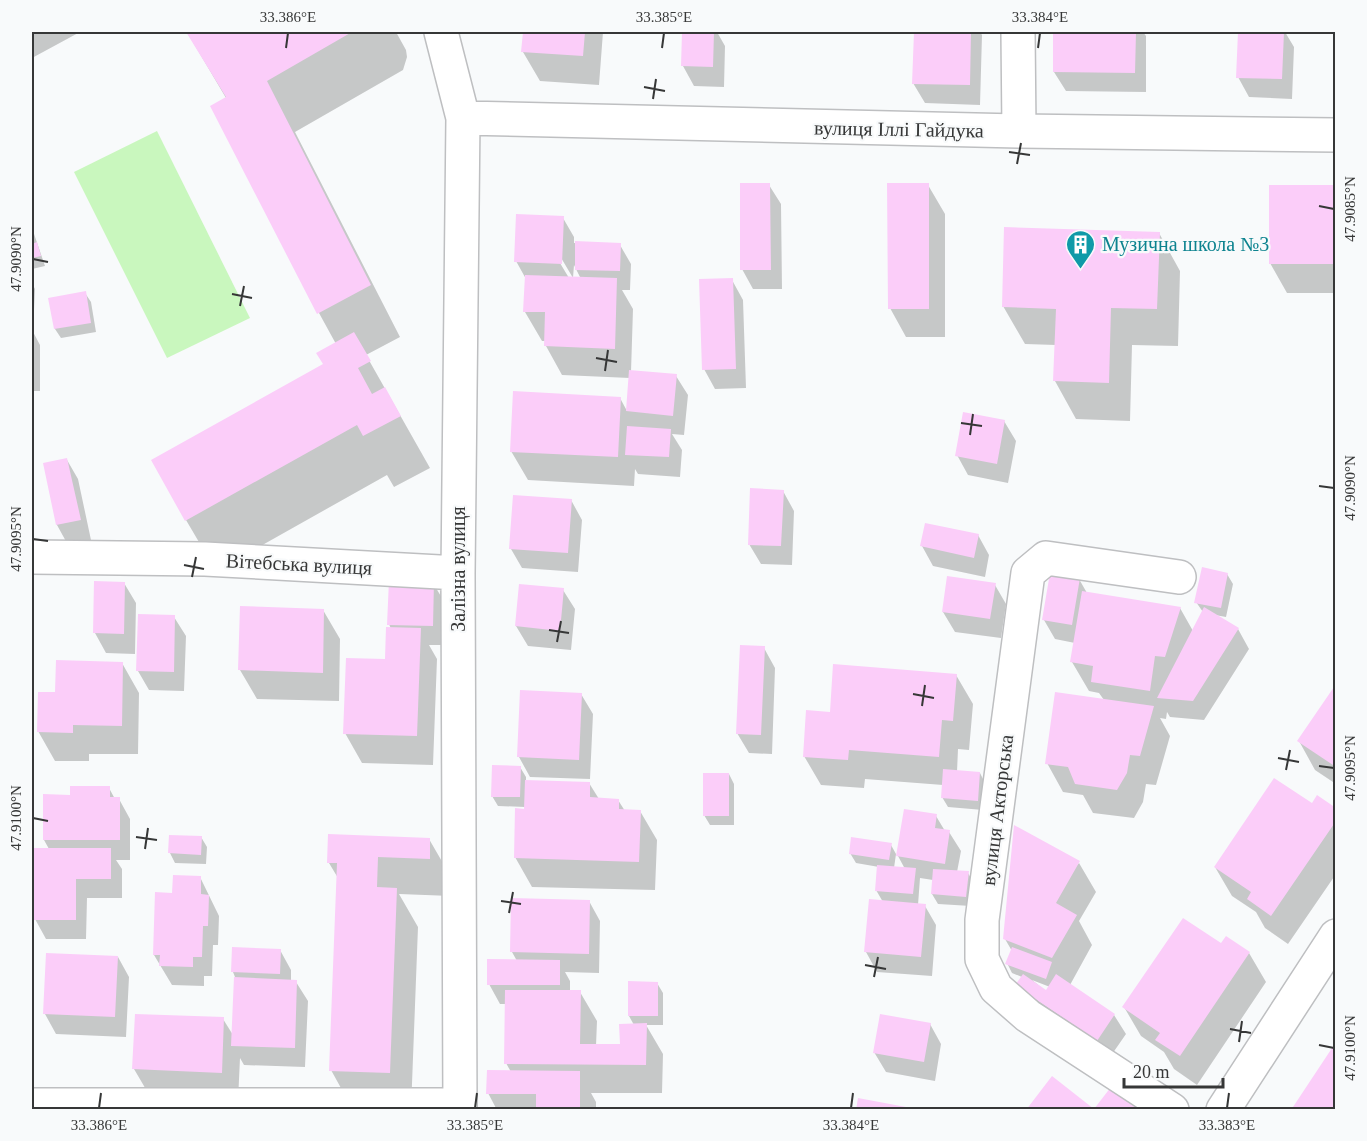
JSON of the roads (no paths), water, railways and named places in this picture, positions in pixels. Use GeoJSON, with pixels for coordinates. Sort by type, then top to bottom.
{"type":"FeatureCollection","features":[{"type":"Feature","properties":{"kind":"street","name":"Залізна вулиця"},"geometry":{"type":"LineString","coordinates":[[441,32],[463,118],[458,573],[460,1107]]}},
{"type":"Feature","properties":{"kind":"street"},"geometry":{"type":"LineString","coordinates":[[1018,32],[1018,131]]}},
{"type":"Feature","properties":{"kind":"street","name":"вулиця Іллі Гайдука"},"geometry":{"type":"LineString","coordinates":[[463,118],[1018,131],[1335,135]]}},
{"type":"Feature","properties":{"kind":"street","name":"Вітебська вулиця"},"geometry":{"type":"LineString","coordinates":[[32,557],[205,560],[458,573]]}},
{"type":"Feature","properties":{"kind":"street","name":"вулиця Акторська"},"geometry":{"type":"LineString","coordinates":[[1172,1110],[1028,1016],[996,988],[982,959],[982,920],[1028,573],[1046,558],[1179,578]]}},
{"type":"Feature","properties":{"kind":"street"},"geometry":{"type":"LineString","coordinates":[[1223,1110],[1335,936]]}},
{"type":"Feature","properties":{"kind":"street"},"geometry":{"type":"LineString","coordinates":[[32,1105],[460,1107]]}},
{"type":"Feature","properties":{"kind":"place","name":"Музична школа №3"},"geometry":{"type":"Point","coordinates":[1081,270]}}]}
